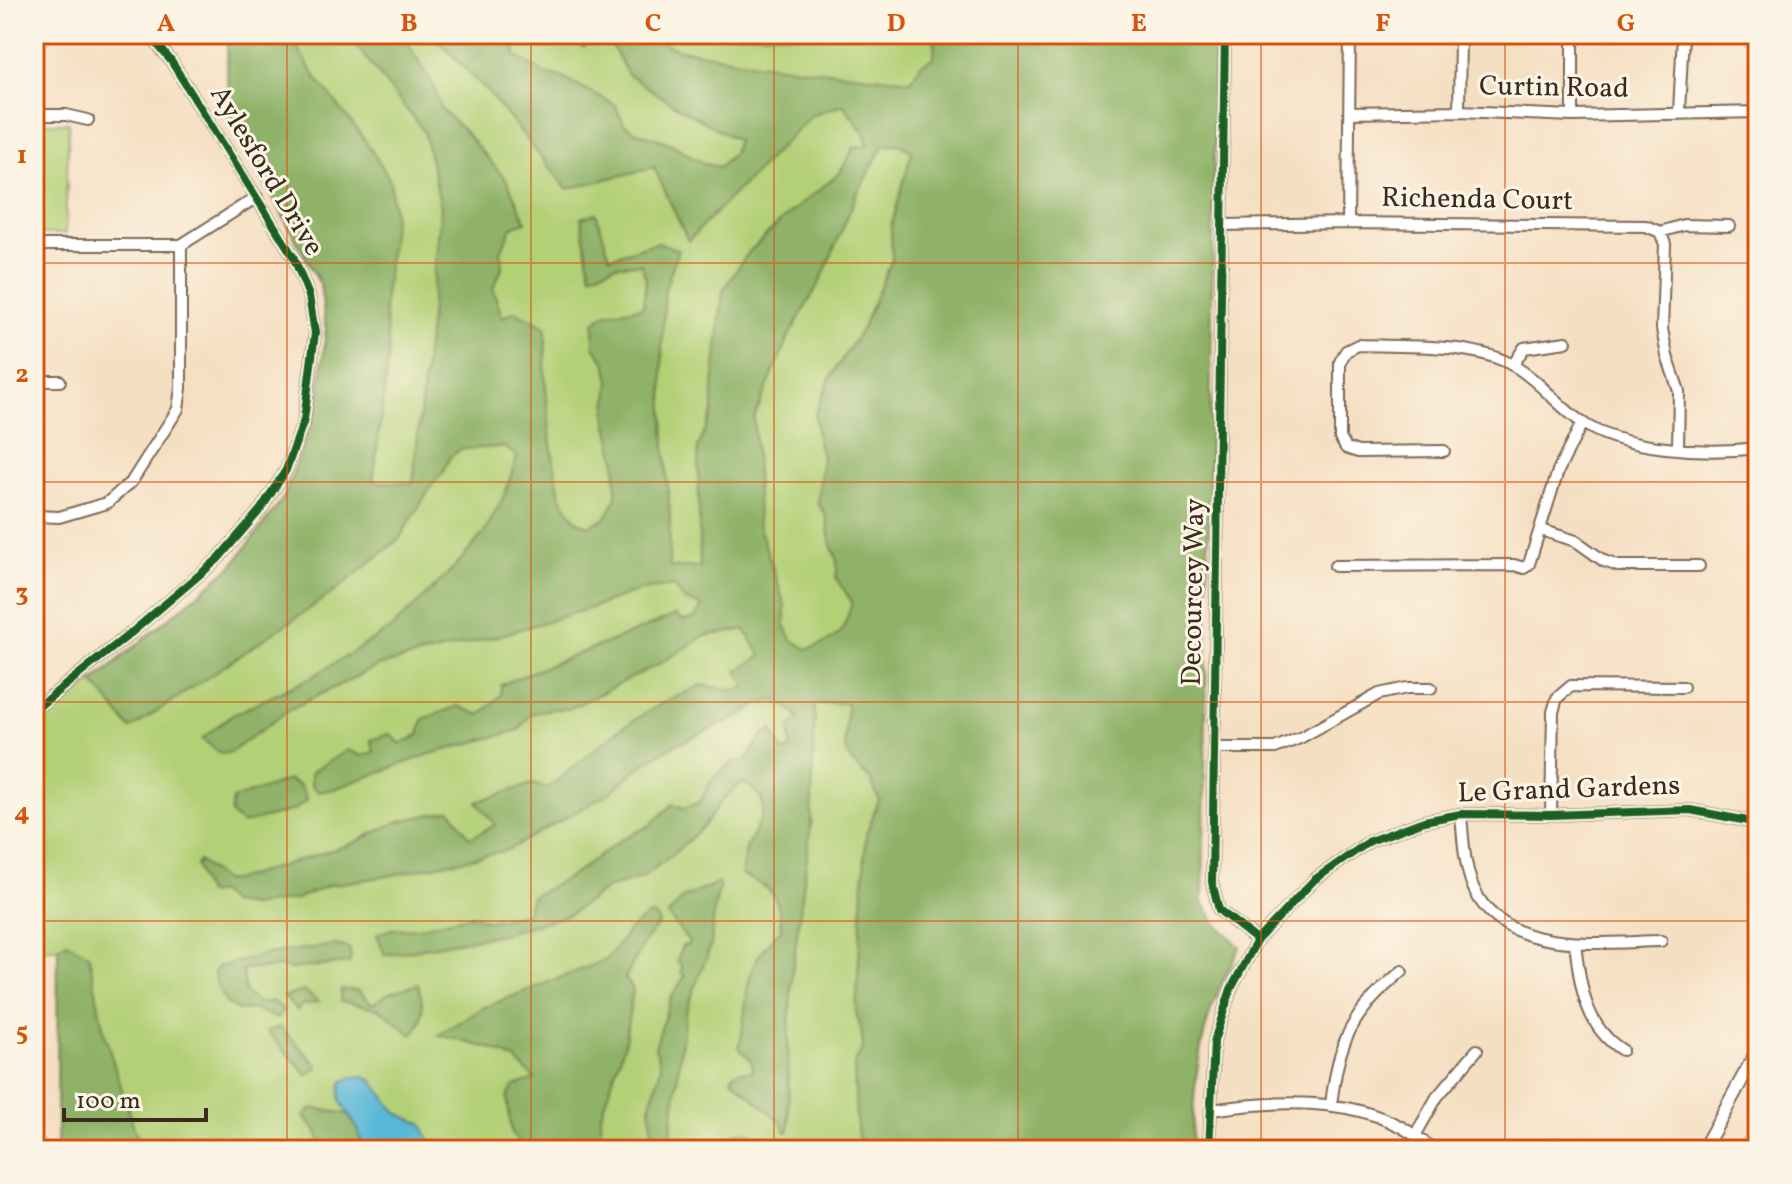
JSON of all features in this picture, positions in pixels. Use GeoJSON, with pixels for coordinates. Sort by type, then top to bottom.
{"type":"FeatureCollection","features":[{"type":"Feature","properties":{"kind":"street","name":"Aylesford Drive"},"geometry":{"type":"LineString","coordinates":[[35,709],[218,559],[261,509],[286,470],[304,420],[315,333],[309,296],[293,256],[171,61],[149,34]]}},
{"type":"Feature","properties":{"kind":"street","name":"Decourcey Way"},"geometry":{"type":"LineString","coordinates":[[1225,34],[1212,882],[1219,910],[1257,940]]}},
{"type":"Feature","properties":{"kind":"street"},"geometry":{"type":"LineString","coordinates":[[1348,223],[1350,34]]}},
{"type":"Feature","properties":{"kind":"street"},"geometry":{"type":"LineString","coordinates":[[1459,111],[1460,34]]}},
{"type":"Feature","properties":{"kind":"street"},"geometry":{"type":"LineString","coordinates":[[1573,34],[1573,116]]}},
{"type":"Feature","properties":{"kind":"street"},"geometry":{"type":"LineString","coordinates":[[1679,112],[1683,34]]}},
{"type":"Feature","properties":{"kind":"street","name":"Curtin Road"},"geometry":{"type":"LineString","coordinates":[[1350,113],[1459,111],[1573,116],[1758,112]]}},
{"type":"Feature","properties":{"kind":"street"},"geometry":{"type":"LineString","coordinates":[[34,115],[66,115],[88,120]]}},
{"type":"Feature","properties":{"kind":"street"},"geometry":{"type":"LineString","coordinates":[[34,245],[181,245],[257,197]]}},
{"type":"Feature","properties":{"kind":"street","name":"Richenda Court"},"geometry":{"type":"LineString","coordinates":[[1223,225],[1646,226],[1660,232],[1684,225],[1729,226]]}},
{"type":"Feature","properties":{"kind":"street"},"geometry":{"type":"LineString","coordinates":[[1660,232],[1665,244],[1662,329],[1679,391],[1678,448]]}},
{"type":"Feature","properties":{"kind":"street"},"geometry":{"type":"LineString","coordinates":[[34,516],[59,517],[107,503],[132,481],[178,409],[181,388],[181,245]]}},
{"type":"Feature","properties":{"kind":"street"},"geometry":{"type":"LineString","coordinates":[[1513,365],[1524,348],[1566,342]]}},
{"type":"Feature","properties":{"kind":"street"},"geometry":{"type":"LineString","coordinates":[[1444,451],[1358,452],[1346,448],[1340,438],[1340,362],[1346,351],[1358,345],[1464,349],[1513,365],[1582,423],[1615,438],[1649,447],[1758,448]]}},
{"type":"Feature","properties":{"kind":"street"},"geometry":{"type":"LineString","coordinates":[[34,381],[60,381]]}},
{"type":"Feature","properties":{"kind":"street"},"geometry":{"type":"LineString","coordinates":[[1335,566],[1514,565],[1524,568],[1529,564],[1541,530],[1558,471],[1582,423]]}},
{"type":"Feature","properties":{"kind":"street"},"geometry":{"type":"LineString","coordinates":[[1541,530],[1576,541],[1604,561],[1618,566],[1699,566]]}},
{"type":"Feature","properties":{"kind":"street"},"geometry":{"type":"LineString","coordinates":[[1551,815],[1553,712],[1557,698],[1571,686],[1683,687]]}},
{"type":"Feature","properties":{"kind":"street"},"geometry":{"type":"LineString","coordinates":[[1214,748],[1275,748],[1302,737],[1379,694],[1407,688],[1431,688]]}},
{"type":"Feature","properties":{"kind":"street","name":"Le Grand Gardens"},"geometry":{"type":"LineString","coordinates":[[1209,1150],[1214,1041],[1231,989],[1257,940],[1314,880],[1370,841],[1424,821],[1461,814],[1551,815],[1690,810],[1758,823]]}},
{"type":"Feature","properties":{"kind":"street"},"geometry":{"type":"LineString","coordinates":[[1461,814],[1464,850],[1474,888],[1493,916],[1512,928],[1541,938],[1575,943],[1661,941]]}},
{"type":"Feature","properties":{"kind":"street"},"geometry":{"type":"LineString","coordinates":[[1575,943],[1580,983],[1588,1011],[1600,1032],[1622,1050]]}},
{"type":"Feature","properties":{"kind":"street"},"geometry":{"type":"LineString","coordinates":[[1331,1105],[1335,1068],[1351,1025],[1378,992],[1402,971]]}},
{"type":"Feature","properties":{"kind":"street"},"geometry":{"type":"LineString","coordinates":[[1416,1134],[1437,1097],[1477,1050]]}},
{"type":"Feature","properties":{"kind":"street"},"geometry":{"type":"LineString","coordinates":[[1703,1150],[1758,1050]]}},
{"type":"Feature","properties":{"kind":"street"},"geometry":{"type":"LineString","coordinates":[[1211,1110],[1284,1102],[1331,1105],[1377,1117],[1416,1134],[1433,1150]]}},
{"type":"Feature","properties":{"kind":"green space"},"geometry":{"type":"Polygon","coordinates":[[[227,34],[1000,34],[904,1150],[57,1150],[58,948],[34,949],[34,730],[232,566],[284,497],[318,404],[326,329],[320,284],[228,115],[227,34]]]}},
{"type":"Feature","properties":{"kind":"green space"},"geometry":{"type":"Polygon","coordinates":[[[227,34],[289,34],[312,72],[367,143],[390,180],[394,215],[384,306],[389,351],[373,482],[413,483],[441,208],[424,132],[347,34],[402,34],[434,86],[442,110],[507,181],[526,222],[512,227],[501,251],[502,268],[493,289],[502,317],[515,311],[546,327],[545,378],[560,496],[576,520],[588,526],[605,519],[616,499],[616,461],[606,415],[610,381],[606,363],[594,347],[594,322],[607,313],[643,307],[646,279],[641,264],[616,265],[591,275],[581,218],[596,213],[610,257],[658,242],[678,250],[665,290],[662,344],[670,517],[669,567],[700,567],[698,447],[713,412],[723,290],[748,253],[792,211],[840,173],[854,147],[868,145],[865,134],[843,104],[811,115],[688,241],[654,167],[567,189],[489,93],[432,34],[513,34],[516,56],[615,105],[624,124],[634,131],[670,143],[705,164],[719,167],[733,153],[737,140],[675,106],[628,75],[610,42],[598,36],[583,48],[568,34],[645,34],[676,49],[770,65],[910,80],[920,66],[934,57],[935,34],[1216,34],[1203,902],[1215,922],[1240,947],[1218,992],[1205,1030],[1195,1090],[1192,1150],[860,1150],[854,1065],[863,1047],[856,1013],[866,834],[879,800],[871,780],[851,761],[845,748],[847,703],[815,704],[811,826],[792,974],[788,1048],[789,1131],[786,1132],[781,1122],[733,1080],[732,1075],[739,1071],[753,1071],[751,1060],[739,1048],[748,984],[758,957],[781,930],[779,909],[773,894],[761,884],[741,875],[747,848],[763,811],[761,798],[749,786],[740,784],[724,798],[704,826],[643,877],[608,888],[568,915],[501,934],[385,955],[377,934],[472,915],[489,921],[526,914],[531,897],[573,875],[622,839],[649,826],[673,804],[684,808],[700,802],[712,779],[734,761],[746,761],[762,736],[772,730],[783,752],[790,750],[790,727],[799,719],[789,708],[774,700],[761,703],[736,718],[672,746],[638,768],[611,792],[508,850],[383,877],[329,885],[296,899],[252,906],[230,903],[218,892],[207,894],[196,865],[199,861],[223,880],[236,880],[351,844],[399,821],[451,810],[470,838],[495,825],[477,802],[532,784],[548,788],[621,728],[661,704],[702,685],[731,690],[747,688],[737,671],[761,656],[745,630],[704,636],[663,662],[569,709],[549,709],[531,714],[519,730],[430,754],[334,789],[318,792],[311,784],[311,772],[348,750],[362,756],[374,752],[371,740],[390,734],[401,744],[419,735],[423,719],[458,706],[480,715],[501,695],[501,685],[675,615],[683,621],[695,619],[702,606],[684,600],[674,586],[641,590],[494,637],[378,666],[290,709],[231,752],[221,754],[202,739],[230,716],[310,678],[392,628],[453,569],[484,533],[505,494],[517,456],[504,447],[461,449],[450,457],[443,473],[399,539],[334,592],[131,729],[93,682],[232,566],[284,497],[318,404],[326,329],[320,284],[228,115],[227,34]],[[884,144],[857,194],[821,280],[790,334],[754,418],[758,523],[785,606],[785,625],[792,640],[807,649],[838,634],[846,622],[852,602],[836,578],[837,562],[825,514],[818,504],[822,457],[815,414],[831,376],[861,330],[892,260],[891,227],[912,151],[899,144],[884,144]]]}},
{"type":"Feature","properties":{"kind":"green space"},"geometry":{"type":"Polygon","coordinates":[[[34,123],[69,123],[65,234],[34,234],[34,123]]]}},
{"type":"Feature","properties":{"kind":"green space"},"geometry":{"type":"Polygon","coordinates":[[[288,780],[301,786],[307,800],[294,810],[242,824],[231,814],[233,799],[288,780]]]}},
{"type":"Feature","properties":{"kind":"green space"},"geometry":{"type":"Polygon","coordinates":[[[717,883],[720,886],[714,909],[711,945],[685,1014],[669,1150],[654,1150],[650,1107],[661,1066],[655,1047],[670,1000],[685,976],[681,972],[682,965],[677,961],[682,946],[689,942],[668,915],[683,898],[717,883]]]}},
{"type":"Feature","properties":{"kind":"green space"},"geometry":{"type":"Polygon","coordinates":[[[654,915],[659,923],[645,941],[625,978],[633,989],[624,1046],[600,1117],[601,1137],[584,1150],[523,1150],[512,1133],[507,1097],[514,1086],[535,1079],[516,1060],[493,1049],[439,1035],[485,1007],[606,960],[629,930],[647,916],[654,915]]]}},
{"type":"Feature","properties":{"kind":"green space"},"geometry":{"type":"Polygon","coordinates":[[[67,942],[89,955],[104,1033],[141,1150],[57,1150],[58,947],[67,942]]]}},
{"type":"Feature","properties":{"kind":"green space"},"geometry":{"type":"Polygon","coordinates":[[[335,945],[349,948],[349,963],[243,970],[245,993],[260,1004],[272,1001],[283,1009],[278,1019],[255,1009],[238,1010],[227,1004],[218,988],[214,973],[218,967],[267,954],[335,945]]]}},
{"type":"Feature","properties":{"kind":"green space"},"geometry":{"type":"Polygon","coordinates":[[[418,984],[422,1017],[412,1035],[380,1009],[340,1001],[341,989],[359,991],[372,1004],[389,993],[418,984]]]}},
{"type":"Feature","properties":{"kind":"green space"},"geometry":{"type":"Polygon","coordinates":[[[304,991],[319,1002],[302,1005],[297,1010],[284,997],[304,991]]]}},
{"type":"Feature","properties":{"kind":"green space"},"geometry":{"type":"Polygon","coordinates":[[[280,1027],[318,1068],[307,1075],[267,1031],[280,1027]]]}},
{"type":"Feature","properties":{"kind":"green space"},"geometry":{"type":"Polygon","coordinates":[[[312,1108],[347,1114],[359,1131],[362,1150],[315,1150],[320,1140],[304,1116],[312,1108]]]}},
{"type":"Feature","properties":{"kind":"green space"},"geometry":{"type":"Polygon","coordinates":[[[746,1131],[756,1135],[763,1150],[729,1150],[731,1137],[736,1132],[746,1131]]]}},
{"type":"Feature","properties":{"kind":"water"},"geometry":{"type":"Polygon","coordinates":[[[363,1076],[372,1080],[397,1113],[422,1124],[434,1150],[362,1150],[359,1132],[341,1102],[340,1090],[342,1082],[363,1076]]]}},
{"type":"Feature","properties":{"kind":"cycle path"},"geometry":{"type":"LineString","coordinates":[[34,710],[218,559],[261,509],[286,470],[304,420],[315,333],[309,296],[293,256],[171,61],[149,34]]}},
{"type":"Feature","properties":{"kind":"cycle path"},"geometry":{"type":"LineString","coordinates":[[1225,34],[1212,882],[1219,910],[1257,940]]}},
{"type":"Feature","properties":{"kind":"cycle path"},"geometry":{"type":"LineString","coordinates":[[1209,1150],[1214,1041],[1231,989],[1257,940],[1314,880],[1370,841],[1424,821],[1461,814],[1551,815],[1690,810],[1758,823]]}}]}
